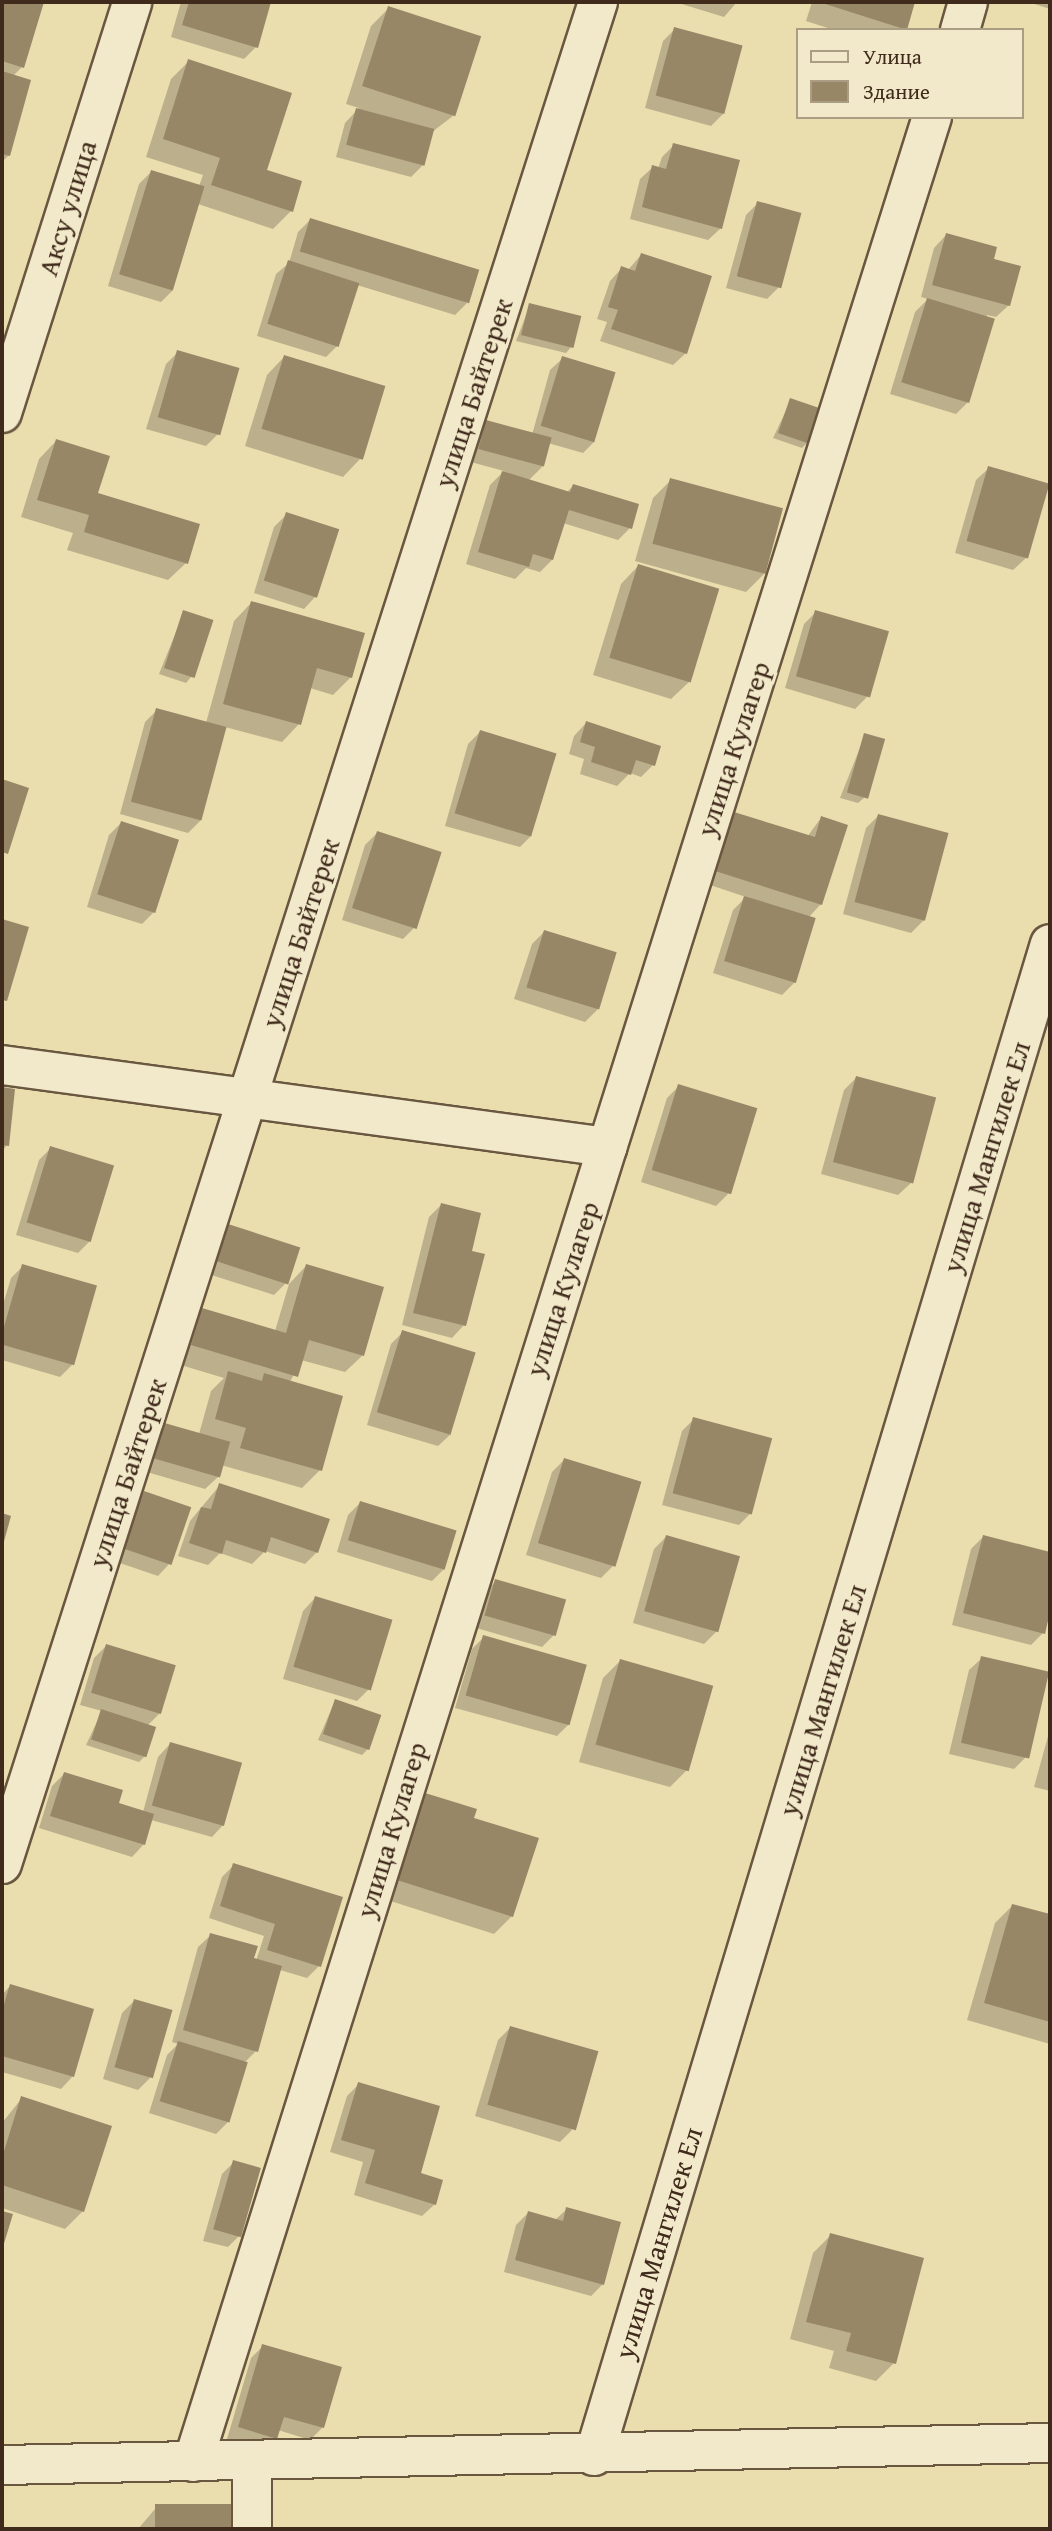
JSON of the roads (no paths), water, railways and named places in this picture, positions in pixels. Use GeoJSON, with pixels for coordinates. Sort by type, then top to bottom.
{"type":"FeatureCollection","features":[{"type":"Feature","properties":{"kind":"street","name":"Аксу улица"},"geometry":{"type":"LineString","coordinates":[[2,413],[132,2]]}},
{"type":"Feature","properties":{"kind":"street","name":"улица Байтерек"},"geometry":{"type":"LineString","coordinates":[[2,1864],[598,2]]}},
{"type":"Feature","properties":{"kind":"street"},"geometry":{"type":"LineString","coordinates":[[961,28],[968,2]]}},
{"type":"Feature","properties":{"kind":"street","name":"улица Кулагер"},"geometry":{"type":"LineString","coordinates":[[193,2462],[931,119]]}},
{"type":"Feature","properties":{"kind":"street","name":"улица Мангилек Ел"},"geometry":{"type":"LineString","coordinates":[[594,2456],[1050,944]]}},
{"type":"Feature","properties":{"kind":"street"},"geometry":{"type":"LineString","coordinates":[[2,1065],[607,1147]]}},
{"type":"Feature","properties":{"kind":"street"},"geometry":{"type":"LineString","coordinates":[[2,2465],[594,2456],[1050,2443]]}},
{"type":"Feature","properties":{"kind":"street"},"geometry":{"type":"LineString","coordinates":[[252,2529],[253,2461]]}}]}
